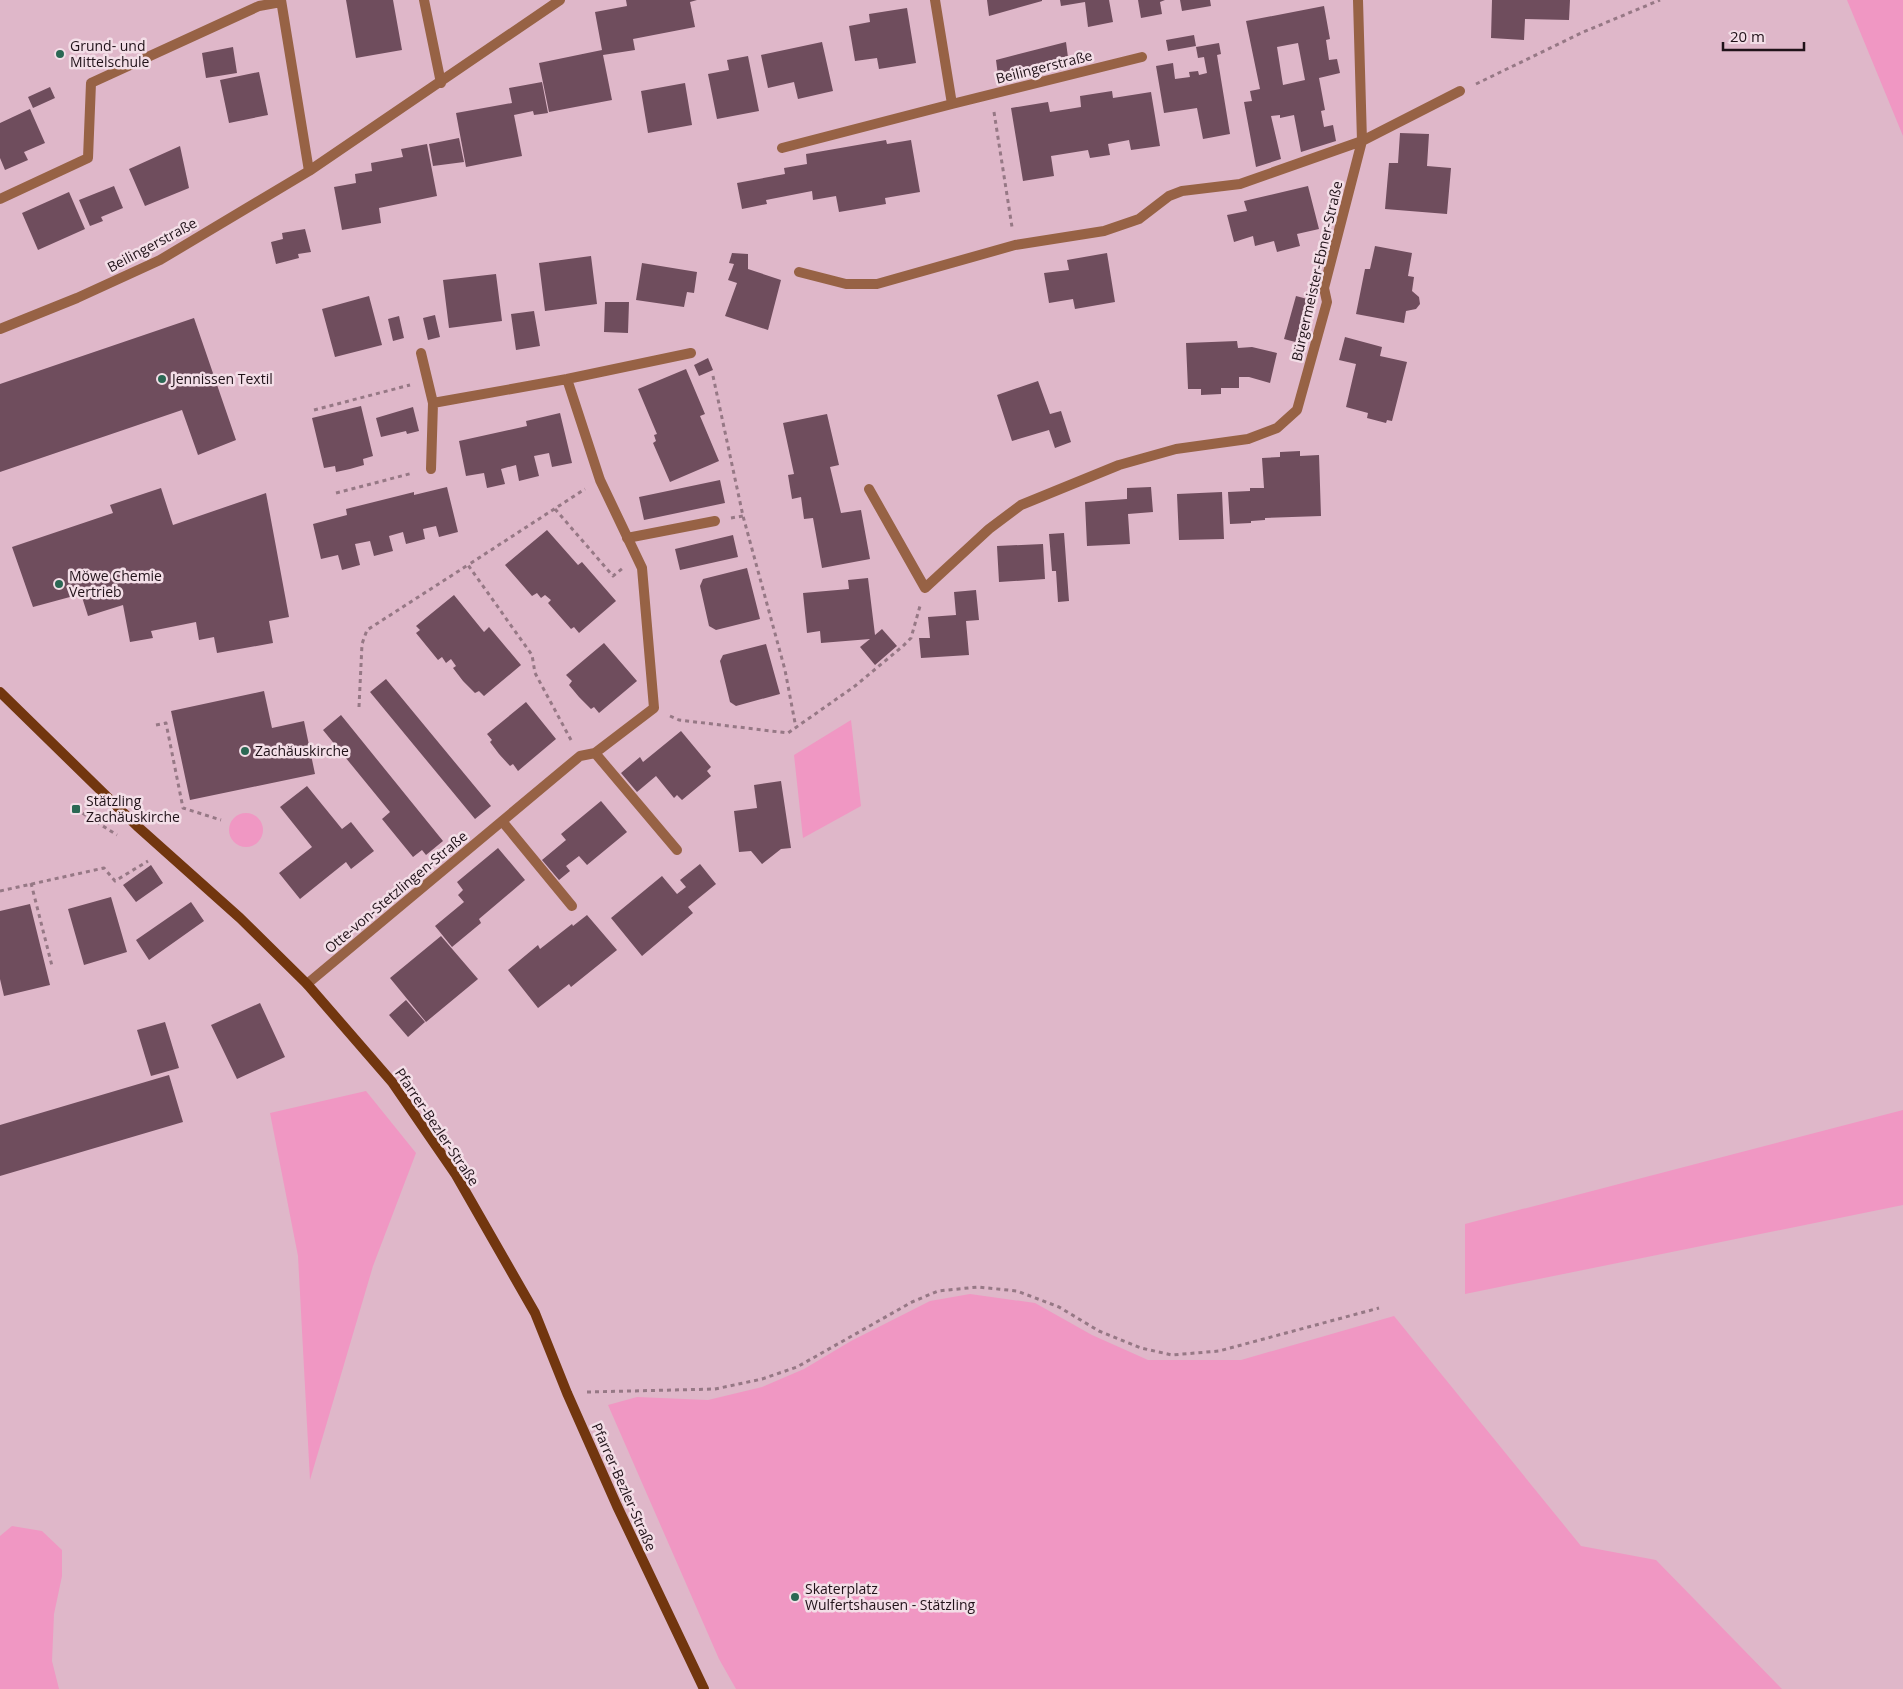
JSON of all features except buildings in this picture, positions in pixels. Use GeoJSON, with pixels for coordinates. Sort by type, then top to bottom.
{"type":"FeatureCollection","features":[{"type":"Feature","properties":{"kind":"street"},"geometry":{"type":"LineString","coordinates":[[424,0],[441,83]]}},
{"type":"Feature","properties":{"kind":"street","name":"Beilingerstraße"},"geometry":{"type":"LineString","coordinates":[[0,329],[77,298],[160,260],[309,171],[441,83],[560,0]]}},
{"type":"Feature","properties":{"kind":"street"},"geometry":{"type":"LineString","coordinates":[[935,0],[952,104]]}},
{"type":"Feature","properties":{"kind":"street","name":"Bürgermeister-Ebner-Straße"},"geometry":{"type":"LineString","coordinates":[[925,588],[988,529],[1022,505],[1119,465],[1176,449],[1248,439],[1277,428],[1297,410],[1327,302],[1324,288],[1362,141],[1358,0]]}},
{"type":"Feature","properties":{"kind":"street"},"geometry":{"type":"LineString","coordinates":[[0,199],[88,158],[91,83],[259,6],[281,1],[309,171]]}},
{"type":"Feature","properties":{"kind":"street","name":"Beilingerstraße"},"geometry":{"type":"LineString","coordinates":[[782,148],[1142,56]]}},
{"type":"Feature","properties":{"kind":"street"},"geometry":{"type":"LineString","coordinates":[[799,272],[846,284],[877,284],[1015,245],[1104,231],[1139,219],[1169,196],[1182,191],[1240,184],[1362,141],[1460,91]]}},
{"type":"Feature","properties":{"kind":"street"},"geometry":{"type":"LineString","coordinates":[[421,353],[433,403],[431,468]]}},
{"type":"Feature","properties":{"kind":"street"},"geometry":{"type":"LineString","coordinates":[[433,403],[567,379],[690,353]]}},
{"type":"Feature","properties":{"kind":"street"},"geometry":{"type":"LineString","coordinates":[[567,379],[600,480],[642,568],[646,595],[654,708]]}},
{"type":"Feature","properties":{"kind":"street"},"geometry":{"type":"LineString","coordinates":[[870,489],[925,588]]}},
{"type":"Feature","properties":{"kind":"street"},"geometry":{"type":"LineString","coordinates":[[627,538],[715,521]]}},
{"type":"Feature","properties":{"kind":"street","name":"Pfarrer-Bezler-Straße"},"geometry":{"type":"LineString","coordinates":[[0,692],[130,819],[240,918],[307,984],[392,1082],[456,1175],[535,1313],[567,1393],[621,1515],[703,1686]]}},
{"type":"Feature","properties":{"kind":"street","name":"Otte-von-Stetzlingen-Straße"},"geometry":{"type":"LineString","coordinates":[[307,984],[580,756],[596,753],[654,708]]}},
{"type":"Feature","properties":{"kind":"street"},"geometry":{"type":"LineString","coordinates":[[596,753],[677,850]]}},
{"type":"Feature","properties":{"kind":"street"},"geometry":{"type":"LineString","coordinates":[[502,821],[572,906]]}},
{"type":"Feature","properties":{"kind":"path"},"geometry":{"type":"LineString","coordinates":[[1460,91],[1581,33],[1660,0]]}},
{"type":"Feature","properties":{"kind":"path"},"geometry":{"type":"LineString","coordinates":[[991,94],[1015,245]]}},
{"type":"Feature","properties":{"kind":"path"},"geometry":{"type":"LineString","coordinates":[[713,376],[743,516],[785,670],[796,728]]}},
{"type":"Feature","properties":{"kind":"path"},"geometry":{"type":"LineString","coordinates":[[314,410],[428,381]]}},
{"type":"Feature","properties":{"kind":"path"},"geometry":{"type":"LineString","coordinates":[[336,493],[431,468]]}},
{"type":"Feature","properties":{"kind":"path"},"geometry":{"type":"LineString","coordinates":[[359,707],[362,644],[367,630],[600,480]]}},
{"type":"Feature","properties":{"kind":"path"},"geometry":{"type":"LineString","coordinates":[[554,509],[613,576],[636,556]]}},
{"type":"Feature","properties":{"kind":"path"},"geometry":{"type":"LineString","coordinates":[[468,565],[532,655],[536,673],[580,756]]}},
{"type":"Feature","properties":{"kind":"path"},"geometry":{"type":"LineString","coordinates":[[654,708],[679,720],[788,733],[855,686],[911,638],[925,588]]}},
{"type":"Feature","properties":{"kind":"path"},"geometry":{"type":"LineString","coordinates":[[156,725],[166,723],[183,808],[221,820]]}},
{"type":"Feature","properties":{"kind":"path"},"geometry":{"type":"LineString","coordinates":[[76,810],[119,837]]}},
{"type":"Feature","properties":{"kind":"path"},"geometry":{"type":"LineString","coordinates":[[0,891],[104,868],[115,881],[150,859],[142,854]]}},
{"type":"Feature","properties":{"kind":"path"},"geometry":{"type":"LineString","coordinates":[[31,883],[52,966]]}},
{"type":"Feature","properties":{"kind":"path"},"geometry":{"type":"LineString","coordinates":[[567,1393],[715,1390],[762,1379],[797,1367],[912,1302],[938,1291],[978,1287],[1018,1291],[1059,1307],[1099,1331],[1141,1348],[1172,1355],[1219,1351],[1379,1308]]}},
{"type":"Feature","properties":{"kind":"shaded area"},"geometry":{"type":"Polygon","coordinates":[[[1847,0],[1903,0],[1903,136],[1847,0]]]}},
{"type":"Feature","properties":{"kind":"shaded area"},"geometry":{"type":"Polygon","coordinates":[[[851,720],[861,806],[803,838],[794,755],[851,720]]]}},
{"type":"Feature","properties":{"kind":"shaded area"},"geometry":{"type":"Polygon","coordinates":[[[246,813],[258,818],[263,830],[258,842],[246,847],[234,842],[229,830],[234,818],[246,813]]]}},
{"type":"Feature","properties":{"kind":"shaded area"},"geometry":{"type":"Polygon","coordinates":[[[366,1091],[416,1153],[373,1266],[310,1480],[298,1256],[270,1113],[366,1091]]]}},
{"type":"Feature","properties":{"kind":"shaded area"},"geometry":{"type":"Polygon","coordinates":[[[1903,1110],[1903,1205],[1465,1294],[1465,1224],[1903,1110]]]}},
{"type":"Feature","properties":{"kind":"shaded area"},"geometry":{"type":"Polygon","coordinates":[[[970,1294],[1035,1303],[1092,1335],[1148,1360],[1241,1360],[1394,1316],[1581,1546],[1656,1560],[1782,1689],[736,1689],[719,1659],[608,1405],[637,1397],[708,1400],[762,1387],[804,1369],[851,1341],[930,1301],[970,1294]]]}},
{"type":"Feature","properties":{"kind":"shaded area"},"geometry":{"type":"Polygon","coordinates":[[[12,1526],[42,1531],[62,1550],[62,1576],[54,1614],[52,1661],[59,1689],[0,1689],[0,1536],[12,1526]]]}},
{"type":"Feature","properties":{"kind":"place","name":"Grund- und Mittelschule"},"geometry":{"type":"Point","coordinates":[60,54]}},
{"type":"Feature","properties":{"kind":"place","name":"Jennissen Textil"},"geometry":{"type":"Point","coordinates":[162,379]}},
{"type":"Feature","properties":{"kind":"place","name":"Möwe Chemie Vertrieb"},"geometry":{"type":"Point","coordinates":[59,584]}},
{"type":"Feature","properties":{"kind":"place","name":"Zachäuskirche"},"geometry":{"type":"Point","coordinates":[245,751]}},
{"type":"Feature","properties":{"kind":"place","name":"Stätzling Zachäuskirche"},"geometry":{"type":"Point","coordinates":[76,809]}},
{"type":"Feature","properties":{"kind":"place","name":"Skaterplatz Wulfertshausen - Stätzling"},"geometry":{"type":"Point","coordinates":[795,1597]}}]}
